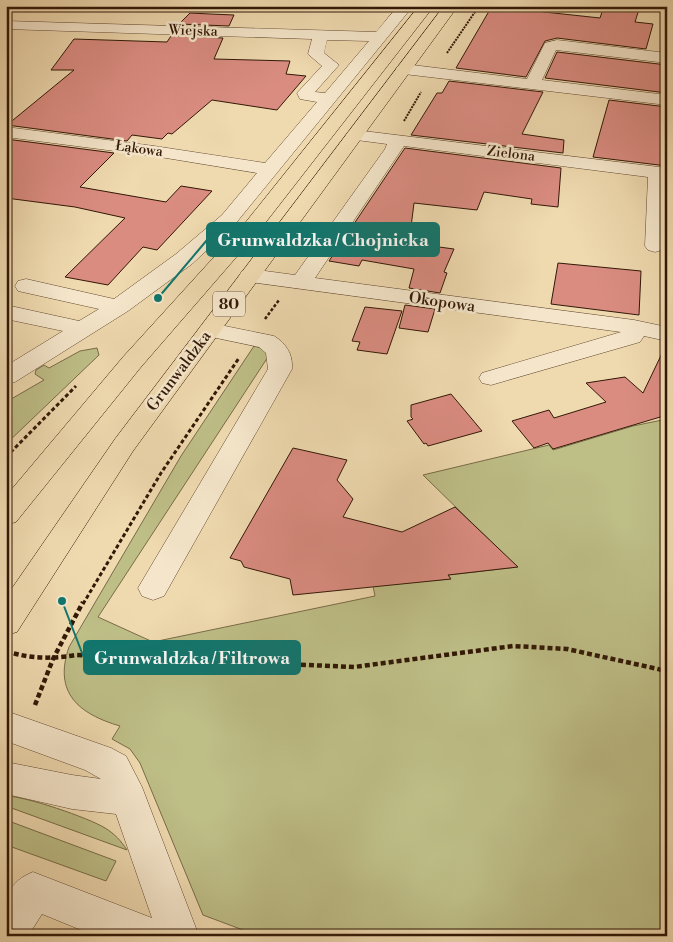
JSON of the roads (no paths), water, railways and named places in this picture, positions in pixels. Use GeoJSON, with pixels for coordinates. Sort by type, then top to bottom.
{"type":"FeatureCollection","features":[{"type":"Feature","properties":{"kind":"main road","name":"80"},"geometry":{"type":"LineString","coordinates":[[6,515],[132,362],[252,227],[427,6]]}},
{"type":"Feature","properties":{"kind":"main road","name":"Grunwaldzka"},"geometry":{"type":"LineString","coordinates":[[6,623],[124,445],[451,6]]}},
{"type":"Feature","properties":{"kind":"street"},"geometry":{"type":"LineString","coordinates":[[6,377],[118,307],[206,240],[230,219],[406,6]]}},
{"type":"Feature","properties":{"kind":"street","name":"Wiejska"},"geometry":{"type":"LineString","coordinates":[[6,25],[111,24],[379,37]]}},
{"type":"Feature","properties":{"kind":"street"},"geometry":{"type":"LineString","coordinates":[[321,34],[316,54],[331,65],[305,93],[328,99]]}},
{"type":"Feature","properties":{"kind":"street"},"geometry":{"type":"LineString","coordinates":[[532,85],[550,46],[557,45],[667,58]]}},
{"type":"Feature","properties":{"kind":"street"},"geometry":{"type":"LineString","coordinates":[[404,69],[667,100]]}},
{"type":"Feature","properties":{"kind":"street","name":"Łąkowa"},"geometry":{"type":"LineString","coordinates":[[6,132],[154,151],[270,170]]}},
{"type":"Feature","properties":{"kind":"street","name":"Zielona"},"geometry":{"type":"LineString","coordinates":[[355,135],[662,173]]}},
{"type":"Feature","properties":{"kind":"street"},"geometry":{"type":"LineString","coordinates":[[292,289],[394,149],[397,141]]}},
{"type":"Feature","properties":{"kind":"street"},"geometry":{"type":"LineString","coordinates":[[655,246],[662,173]]}},
{"type":"Feature","properties":{"kind":"street","name":"Okopowa"},"geometry":{"type":"LineString","coordinates":[[250,276],[292,289],[634,327],[667,334]]}},
{"type":"Feature","properties":{"kind":"street"},"geometry":{"type":"LineString","coordinates":[[26,286],[118,307]]}},
{"type":"Feature","properties":{"kind":"street"},"geometry":{"type":"LineString","coordinates":[[6,312],[83,330]]}},
{"type":"Feature","properties":{"kind":"street"},"geometry":{"type":"LineString","coordinates":[[491,378],[632,337],[634,327]]}},
{"type":"Feature","properties":{"kind":"street"},"geometry":{"type":"LineString","coordinates":[[153,588],[280,369],[281,359],[274,346],[266,341],[210,330]]}},
{"type":"Feature","properties":{"kind":"street"},"geometry":{"type":"LineString","coordinates":[[20,719],[113,767],[129,798],[179,936]]}},
{"type":"Feature","properties":{"kind":"street"},"geometry":{"type":"LineString","coordinates":[[6,778],[72,792],[129,798]]}},
{"type":"Feature","properties":{"kind":"street"},"geometry":{"type":"LineString","coordinates":[[6,934],[32,890],[147,936]]}},
{"type":"Feature","properties":{"kind":"place","name":"Grunwaldzka / Chojnicka"},"geometry":{"type":"Point","coordinates":[158,298]}},
{"type":"Feature","properties":{"kind":"place","name":"Grunwaldzka / Filtrowa"},"geometry":{"type":"Point","coordinates":[62,601]}}]}
